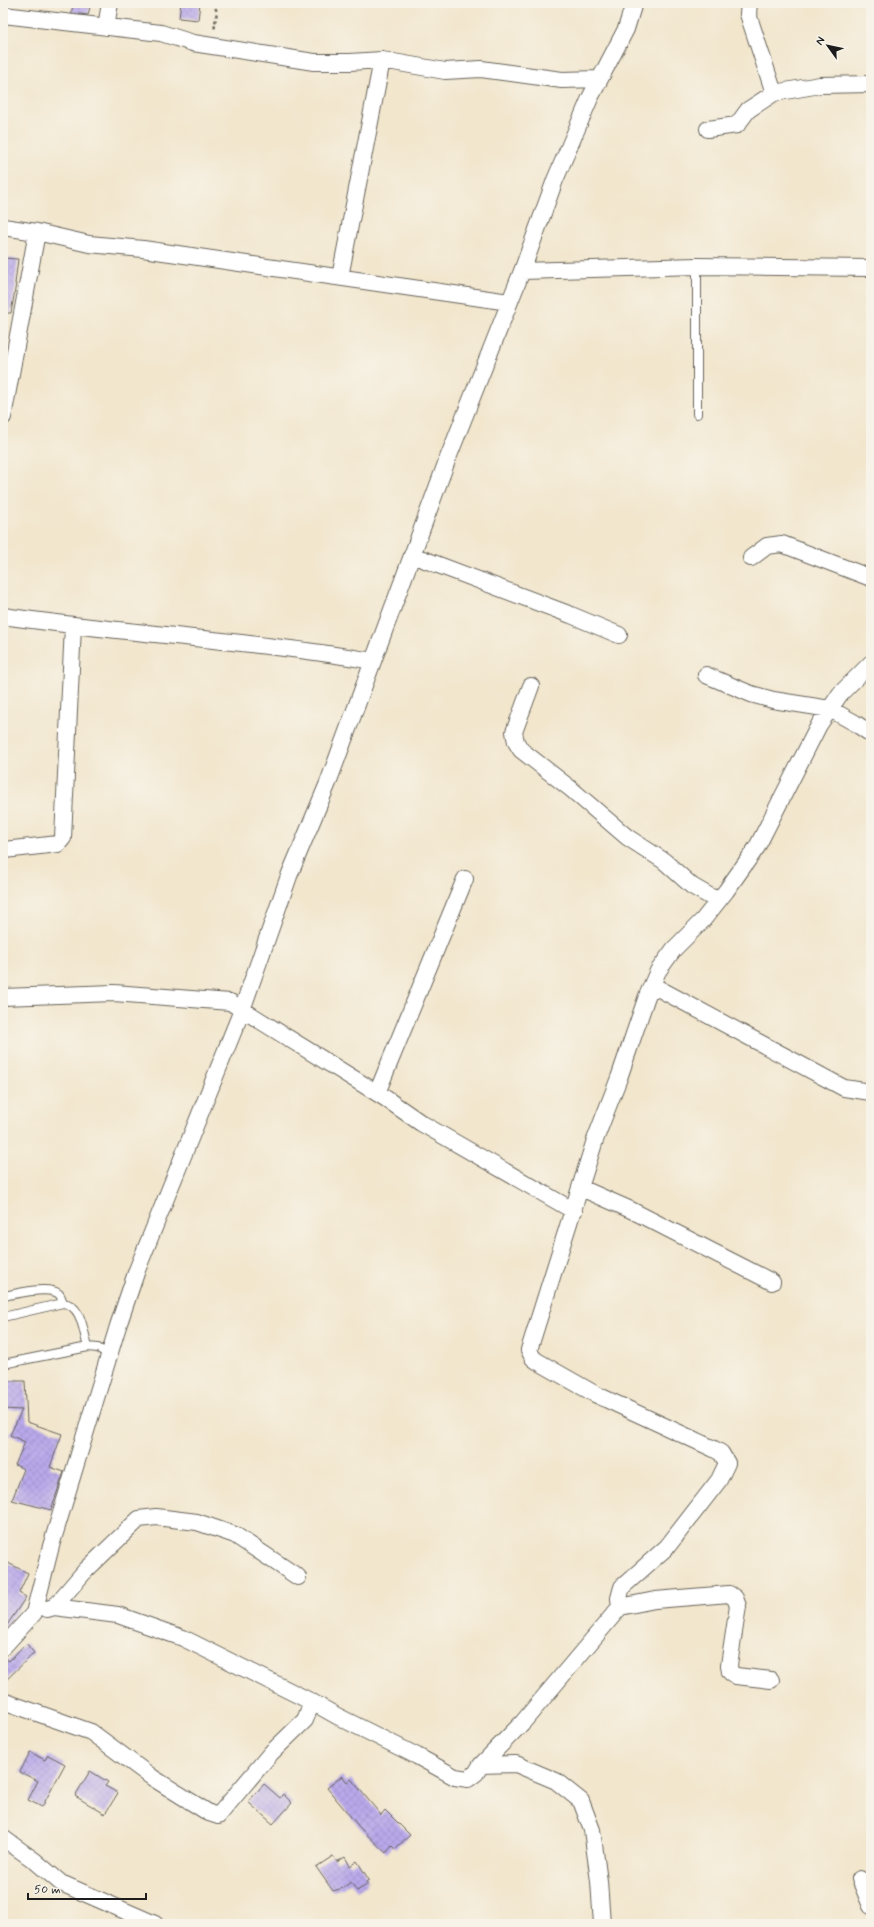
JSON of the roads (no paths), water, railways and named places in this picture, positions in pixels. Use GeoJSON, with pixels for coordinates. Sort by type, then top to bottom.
{"type":"FeatureCollection","features":[{"type":"Feature","properties":{"kind":"street"},"geometry":{"type":"LineString","coordinates":[[106,27],[110,3]]}},
{"type":"Feature","properties":{"kind":"street"},"geometry":{"type":"LineString","coordinates":[[3,1647],[34,1613],[51,1546],[109,1355],[137,1270],[242,1010],[289,876],[328,783],[412,555],[522,271],[555,180],[599,79],[626,29],[634,3]]}},
{"type":"Feature","properties":{"kind":"street"},"geometry":{"type":"LineString","coordinates":[[749,3],[748,14],[774,93]]}},
{"type":"Feature","properties":{"kind":"street"},"geometry":{"type":"LineString","coordinates":[[3,15],[161,33],[193,43],[314,62],[382,60],[445,71],[481,69],[562,80],[599,79]]}},
{"type":"Feature","properties":{"kind":"street"},"geometry":{"type":"LineString","coordinates":[[340,277],[382,60]]}},
{"type":"Feature","properties":{"kind":"street"},"geometry":{"type":"LineString","coordinates":[[708,129],[737,125],[748,110],[774,93],[820,85],[871,84]]}},
{"type":"Feature","properties":{"kind":"street"},"geometry":{"type":"LineString","coordinates":[[3,227],[37,232],[89,244],[143,249],[509,302]]}},
{"type":"Feature","properties":{"kind":"street"},"geometry":{"type":"LineString","coordinates":[[3,417],[37,232]]}},
{"type":"Feature","properties":{"kind":"street"},"geometry":{"type":"LineString","coordinates":[[522,271],[697,266],[871,268]]}},
{"type":"Feature","properties":{"kind":"street"},"geometry":{"type":"LineString","coordinates":[[751,558],[767,546],[782,544],[871,578]]}},
{"type":"Feature","properties":{"kind":"street"},"geometry":{"type":"LineString","coordinates":[[412,555],[571,615],[619,635]]}},
{"type":"Feature","properties":{"kind":"street"},"geometry":{"type":"LineString","coordinates":[[3,616],[73,626],[307,650],[373,661]]}},
{"type":"Feature","properties":{"kind":"street"},"geometry":{"type":"LineString","coordinates":[[4,850],[58,844],[63,838],[73,626]]}},
{"type":"Feature","properties":{"kind":"street"},"geometry":{"type":"LineString","coordinates":[[620,1607],[619,1598],[622,1587],[667,1547],[719,1480],[727,1464],[721,1453],[595,1394],[537,1361],[530,1355],[529,1350],[574,1211],[595,1140],[658,971],[674,949],[703,920],[757,847],[819,725],[840,694],[871,663]]}},
{"type":"Feature","properties":{"kind":"street"},"geometry":{"type":"LineString","coordinates":[[706,675],[751,694],[773,700],[830,709],[871,734]]}},
{"type":"Feature","properties":{"kind":"street"},"geometry":{"type":"LineString","coordinates":[[531,686],[514,732],[516,742],[521,750],[571,789],[627,837],[664,861],[692,886],[718,901]]}},
{"type":"Feature","properties":{"kind":"street"},"geometry":{"type":"LineString","coordinates":[[377,1093],[465,879]]}},
{"type":"Feature","properties":{"kind":"street"},"geometry":{"type":"LineString","coordinates":[[652,985],[844,1088],[871,1092]]}},
{"type":"Feature","properties":{"kind":"street"},"geometry":{"type":"LineString","coordinates":[[3,997],[114,993],[217,999],[230,1002],[377,1093],[421,1123],[574,1211]]}},
{"type":"Feature","properties":{"kind":"street"},"geometry":{"type":"LineString","coordinates":[[581,1188],[631,1210],[772,1282]]}},
{"type":"Feature","properties":{"kind":"street"},"geometry":{"type":"LineString","coordinates":[[54,1607],[85,1572],[139,1519],[156,1516],[197,1522],[236,1535],[298,1577]]}},
{"type":"Feature","properties":{"kind":"street"},"geometry":{"type":"LineString","coordinates":[[34,1613],[54,1607],[118,1616],[183,1638],[418,1756],[455,1777],[468,1779],[476,1773],[481,1765],[523,1722],[620,1607],[655,1600],[729,1594],[735,1598],[738,1606],[729,1664],[730,1672],[736,1676],[771,1680]]}},
{"type":"Feature","properties":{"kind":"street"},"geometry":{"type":"LineString","coordinates":[[3,1701],[91,1732],[153,1778],[208,1813],[218,1816],[271,1753],[305,1720],[312,1702]]}},
{"type":"Feature","properties":{"kind":"street"},"geometry":{"type":"LineString","coordinates":[[481,1765],[516,1764],[556,1781],[581,1801],[592,1830],[599,1881],[602,1924]]}},
{"type":"Feature","properties":{"kind":"street"},"geometry":{"type":"LineString","coordinates":[[3,1838],[35,1861],[61,1883],[155,1924]]}},
{"type":"Feature","properties":{"kind":"street"},"geometry":{"type":"LineString","coordinates":[[860,1879],[871,1906]]}},
{"type":"Feature","properties":{"kind":"lane"},"geometry":{"type":"LineString","coordinates":[[697,266],[697,414]]}},
{"type":"Feature","properties":{"kind":"lane"},"geometry":{"type":"LineString","coordinates":[[3,1296],[43,1290],[52,1291],[59,1294],[63,1303]]}},
{"type":"Feature","properties":{"kind":"lane"},"geometry":{"type":"LineString","coordinates":[[3,1316],[63,1303],[70,1304],[76,1309],[88,1347]]}},
{"type":"Feature","properties":{"kind":"lane"},"geometry":{"type":"LineString","coordinates":[[3,1364],[88,1347],[98,1348],[109,1355]]}}]}
